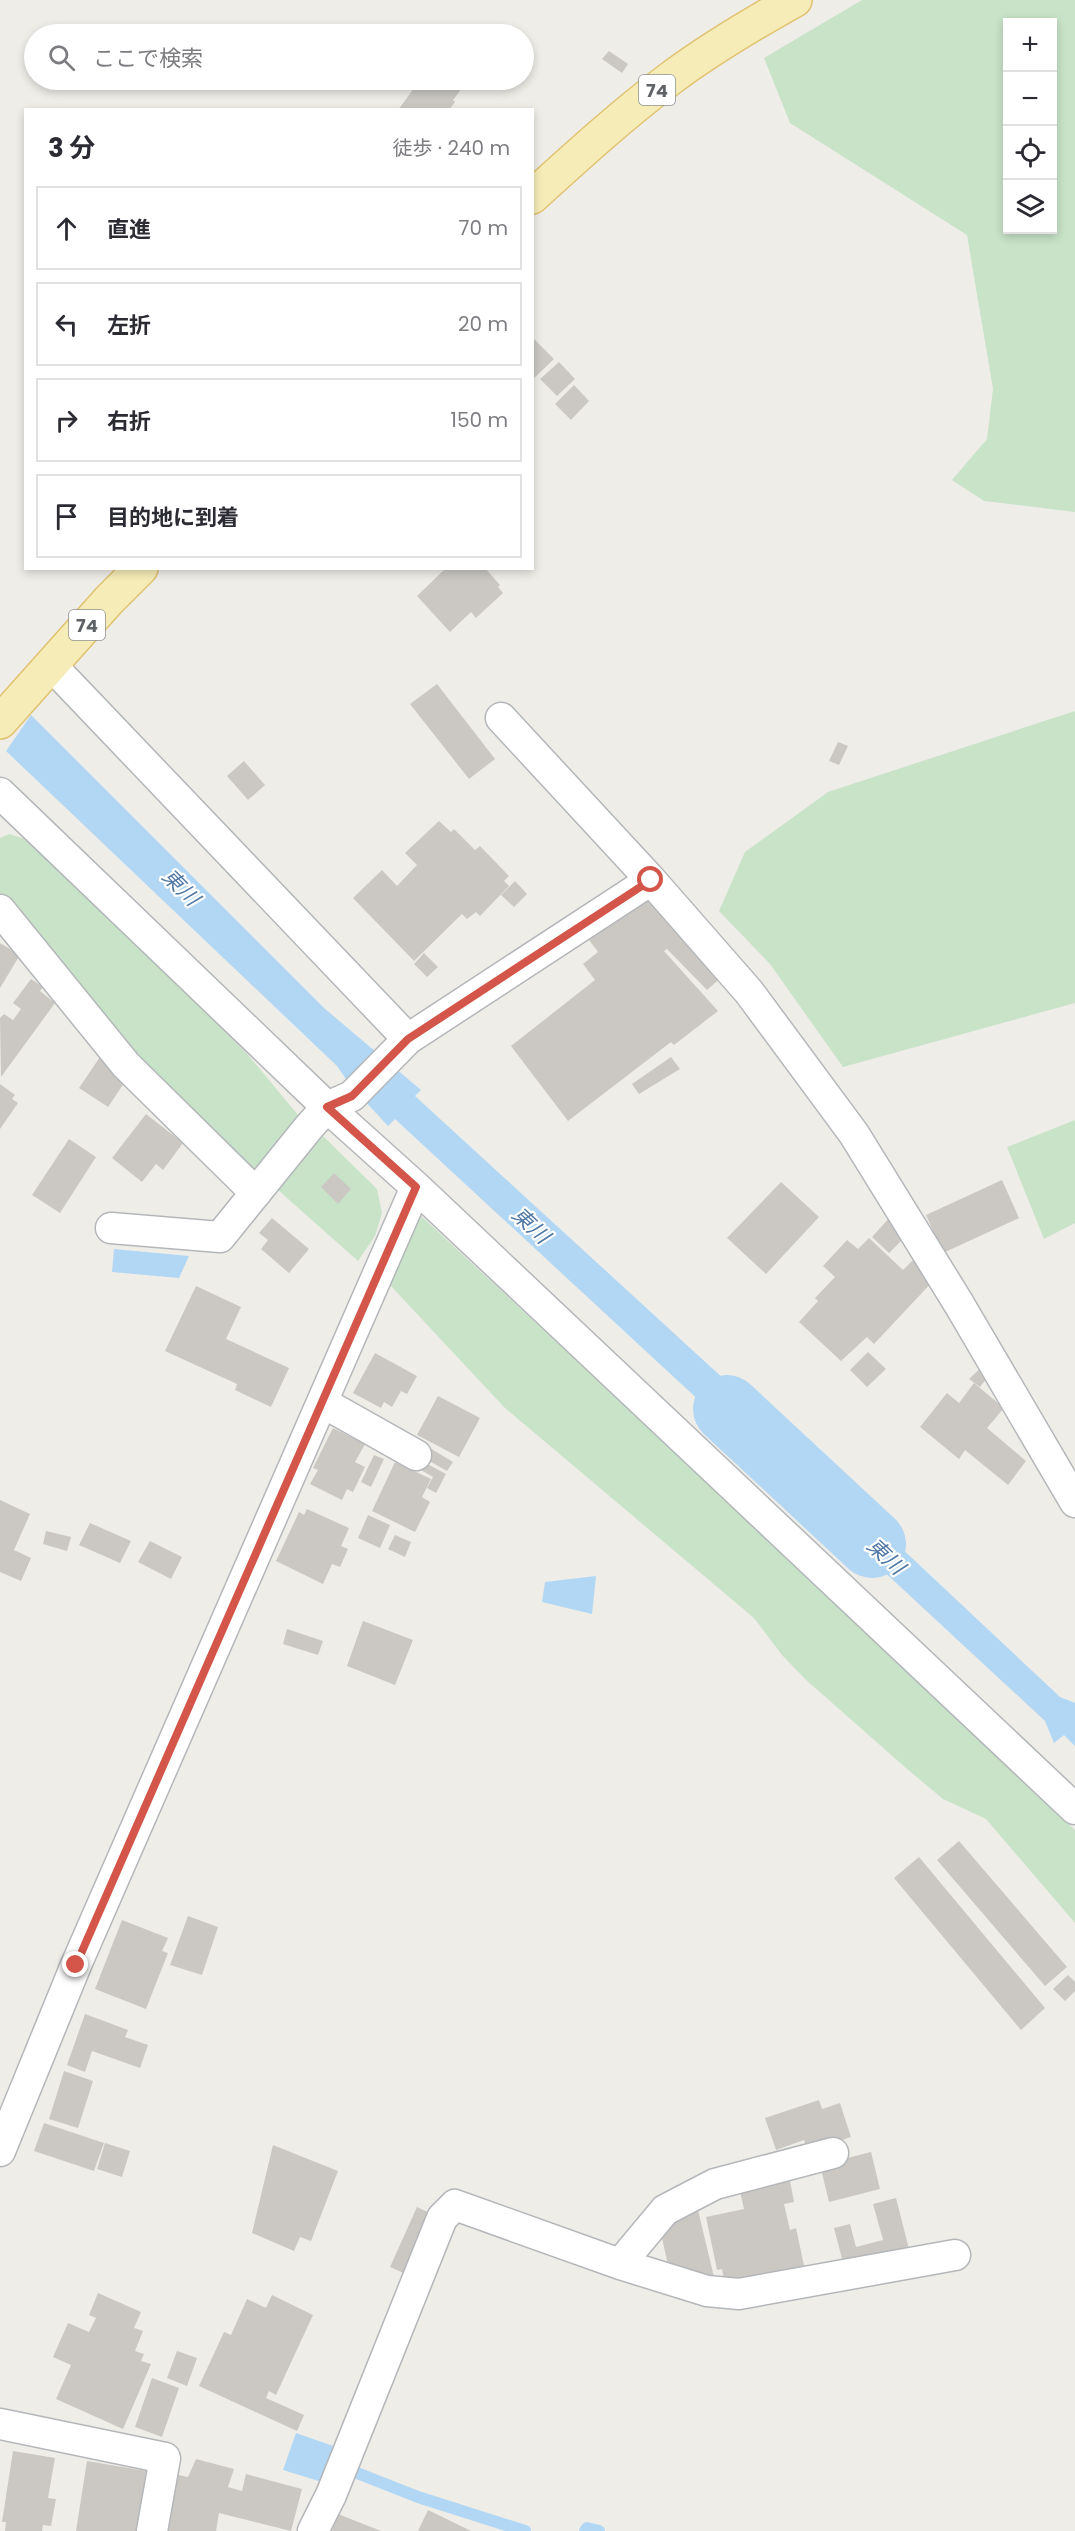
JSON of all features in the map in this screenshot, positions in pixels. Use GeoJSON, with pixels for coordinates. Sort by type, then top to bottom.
{"type":"FeatureCollection","features":[{"type":"Feature","properties":{"kind":"main road","name":"74"},"geometry":{"type":"LineString","coordinates":[[534,195],[592,142],[672,78],[744,29],[795,0]]}},
{"type":"Feature","properties":{"kind":"main road","name":"74"},"geometry":{"type":"LineString","coordinates":[[0,722],[139,570]]}},
{"type":"Feature","properties":{"kind":"street"},"geometry":{"type":"LineString","coordinates":[[42,674],[399,1048]]}},
{"type":"Feature","properties":{"kind":"street"},"geometry":{"type":"LineString","coordinates":[[501,718],[651,880],[750,992],[854,1134],[959,1304],[1075,1502]]}},
{"type":"Feature","properties":{"kind":"street"},"geometry":{"type":"LineString","coordinates":[[0,793],[340,1101],[416,1187],[1075,1809]]}},
{"type":"Feature","properties":{"kind":"street"},"geometry":{"type":"LineString","coordinates":[[111,1228],[220,1237],[309,1127],[399,1048],[651,880]]}},
{"type":"Feature","properties":{"kind":"street"},"geometry":{"type":"LineString","coordinates":[[0,910],[126,1065],[256,1193]]}},
{"type":"Feature","properties":{"kind":"street"},"geometry":{"type":"LineString","coordinates":[[0,2151],[76,1965],[416,1187]]}},
{"type":"Feature","properties":{"kind":"street"},"geometry":{"type":"LineString","coordinates":[[322,1402],[416,1455]]}},
{"type":"Feature","properties":{"kind":"street"},"geometry":{"type":"LineString","coordinates":[[620,2264],[665,2210],[715,2184],[833,2153]]}},
{"type":"Feature","properties":{"kind":"street"},"geometry":{"type":"LineString","coordinates":[[313,2531],[331,2495],[442,2218],[455,2205],[620,2264],[707,2292],[739,2294],[955,2255]]}},
{"type":"Feature","properties":{"kind":"street"},"geometry":{"type":"LineString","coordinates":[[0,2424],[165,2458],[152,2531]]}},
{"type":"Feature","properties":{"kind":"green space"},"geometry":{"type":"Polygon","coordinates":[[[862,0],[1075,0],[1075,512],[984,501],[952,480],[987,439],[993,389],[967,235],[790,123],[764,58],[862,0]]]}},
{"type":"Feature","properties":{"kind":"green space"},"geometry":{"type":"Polygon","coordinates":[[[1075,711],[1075,1003],[843,1067],[770,964],[719,911],[745,852],[828,792],[1075,711]]]}},
{"type":"Feature","properties":{"kind":"green space"},"geometry":{"type":"Polygon","coordinates":[[[9,834],[32,841],[95,899],[249,1056],[298,1115],[298,1127],[249,1174],[128,1052],[0,899],[0,838],[9,834]]]}},
{"type":"Feature","properties":{"kind":"green space"},"geometry":{"type":"Polygon","coordinates":[[[1075,1120],[1075,1223],[1044,1239],[1007,1147],[1075,1120]]]}},
{"type":"Feature","properties":{"kind":"green space"},"geometry":{"type":"Polygon","coordinates":[[[323,1136],[377,1189],[382,1213],[375,1236],[358,1261],[278,1190],[323,1136]]]}},
{"type":"Feature","properties":{"kind":"green space"},"geometry":{"type":"Polygon","coordinates":[[[420,1215],[870,1634],[1075,1830],[1075,1923],[986,1819],[943,1799],[805,1679],[782,1655],[754,1618],[505,1408],[389,1284],[420,1215]]]}},
{"type":"Feature","properties":{"kind":"water"},"geometry":{"type":"Polygon","coordinates":[[[31,715],[324,1008],[421,1090],[415,1096],[808,1456],[785,1480],[395,1119],[388,1126],[350,1085],[337,1066],[6,751],[31,715]]]}},
{"type":"Feature","properties":{"kind":"water"},"geometry":{"type":"Polygon","coordinates":[[[114,1249],[189,1256],[179,1278],[112,1272],[114,1249]]]}},
{"type":"Feature","properties":{"kind":"water"},"geometry":{"type":"Polygon","coordinates":[[[815,1467],[1060,1697],[1075,1703],[1075,1746],[1064,1735],[1054,1743],[1045,1721],[796,1490],[815,1467]]]}},
{"type":"Feature","properties":{"kind":"water"},"geometry":{"type":"Polygon","coordinates":[[[596,1576],[592,1614],[542,1602],[545,1582],[596,1576]]]}},
{"type":"Feature","properties":{"kind":"water"},"geometry":{"type":"Polygon","coordinates":[[[296,2433],[339,2448],[325,2483],[283,2470],[296,2433]]]}},
{"type":"Feature","properties":{"kind":"building"},"geometry":{"type":"Polygon","coordinates":[[[609,51],[628,64],[622,73],[602,59],[609,51]]]}},
{"type":"Feature","properties":{"kind":"building"},"geometry":{"type":"Polygon","coordinates":[[[413,90],[460,90],[450,108],[399,108],[413,90]]]}},
{"type":"Feature","properties":{"kind":"building"},"geometry":{"type":"Polygon","coordinates":[[[534,339],[554,359],[534,378],[534,339]]]}},
{"type":"Feature","properties":{"kind":"building"},"geometry":{"type":"Polygon","coordinates":[[[559,362],[575,379],[557,396],[540,379],[559,362]]]}},
{"type":"Feature","properties":{"kind":"building"},"geometry":{"type":"Polygon","coordinates":[[[574,385],[589,401],[571,420],[555,404],[574,385]]]}},
{"type":"Feature","properties":{"kind":"building"},"geometry":{"type":"Polygon","coordinates":[[[444,570],[487,570],[500,585],[498,587],[503,593],[476,618],[471,612],[450,632],[417,596],[444,570]]]}},
{"type":"Feature","properties":{"kind":"building"},"geometry":{"type":"Polygon","coordinates":[[[437,684],[495,759],[469,779],[410,704],[437,684]]]}},
{"type":"Feature","properties":{"kind":"building"},"geometry":{"type":"Polygon","coordinates":[[[838,742],[848,746],[839,765],[829,761],[838,742]]]}},
{"type":"Feature","properties":{"kind":"building"},"geometry":{"type":"Polygon","coordinates":[[[244,761],[265,785],[248,800],[227,776],[244,761]]]}},
{"type":"Feature","properties":{"kind":"building"},"geometry":{"type":"Polygon","coordinates":[[[439,821],[451,832],[454,829],[475,850],[480,846],[509,876],[504,881],[509,886],[480,916],[476,912],[467,919],[462,914],[414,961],[353,898],[382,870],[397,886],[417,865],[405,853],[439,821]]]}},
{"type":"Feature","properties":{"kind":"building"},"geometry":{"type":"Polygon","coordinates":[[[515,881],[527,894],[514,907],[501,895],[515,881]]]}},
{"type":"Feature","properties":{"kind":"building"},"geometry":{"type":"Polygon","coordinates":[[[648,893],[724,975],[707,990],[667,949],[664,951],[718,1011],[674,1045],[671,1042],[568,1121],[511,1046],[595,980],[583,964],[598,952],[586,936],[648,893]]]}},
{"type":"Feature","properties":{"kind":"building"},"geometry":{"type":"Polygon","coordinates":[[[0,943],[20,955],[0,988],[0,943]]]}},
{"type":"Feature","properties":{"kind":"building"},"geometry":{"type":"Polygon","coordinates":[[[424,953],[438,967],[427,977],[414,964],[424,953]]]}},
{"type":"Feature","properties":{"kind":"building"},"geometry":{"type":"Polygon","coordinates":[[[31,979],[43,987],[40,991],[55,1003],[1,1077],[0,1018],[4,1014],[13,1020],[21,1009],[13,1003],[31,979]]]}},
{"type":"Feature","properties":{"kind":"building"},"geometry":{"type":"Polygon","coordinates":[[[100,1057],[129,1076],[108,1107],[79,1088],[100,1057]]]}},
{"type":"Feature","properties":{"kind":"building"},"geometry":{"type":"Polygon","coordinates":[[[671,1057],[680,1069],[639,1094],[632,1084],[671,1057]]]}},
{"type":"Feature","properties":{"kind":"building"},"geometry":{"type":"Polygon","coordinates":[[[0,1084],[15,1095],[12,1099],[18,1103],[0,1129],[0,1084]]]}},
{"type":"Feature","properties":{"kind":"building"},"geometry":{"type":"Polygon","coordinates":[[[146,1114],[183,1143],[163,1170],[156,1164],[142,1182],[112,1158],[146,1114]]]}},
{"type":"Feature","properties":{"kind":"building"},"geometry":{"type":"Polygon","coordinates":[[[69,1139],[96,1157],[60,1213],[32,1195],[69,1139]]]}},
{"type":"Feature","properties":{"kind":"building"},"geometry":{"type":"Polygon","coordinates":[[[334,1173],[351,1189],[338,1204],[321,1187],[334,1173]]]}},
{"type":"Feature","properties":{"kind":"building"},"geometry":{"type":"Polygon","coordinates":[[[1002,1180],[1019,1218],[943,1253],[926,1215],[1002,1180]]]}},
{"type":"Feature","properties":{"kind":"building"},"geometry":{"type":"Polygon","coordinates":[[[781,1182],[819,1217],[766,1274],[727,1238],[781,1182]]]}},
{"type":"Feature","properties":{"kind":"building"},"geometry":{"type":"Polygon","coordinates":[[[891,1216],[909,1233],[889,1253],[872,1237],[891,1216]]]}},
{"type":"Feature","properties":{"kind":"building"},"geometry":{"type":"Polygon","coordinates":[[[272,1218],[309,1249],[289,1273],[261,1249],[268,1240],[259,1233],[272,1218]]]}},
{"type":"Feature","properties":{"kind":"building"},"geometry":{"type":"Polygon","coordinates":[[[869,1238],[903,1270],[914,1259],[935,1279],[874,1344],[867,1337],[841,1361],[799,1322],[818,1301],[815,1298],[835,1277],[823,1266],[847,1240],[858,1249],[869,1238]]]}},
{"type":"Feature","properties":{"kind":"building"},"geometry":{"type":"Polygon","coordinates":[[[196,1286],[241,1307],[226,1339],[289,1368],[271,1407],[235,1390],[237,1384],[165,1351],[196,1286]]]}},
{"type":"Feature","properties":{"kind":"building"},"geometry":{"type":"Polygon","coordinates":[[[868,1352],[886,1369],[867,1387],[850,1370],[868,1352]]]}},
{"type":"Feature","properties":{"kind":"building"},"geometry":{"type":"Polygon","coordinates":[[[375,1353],[417,1376],[407,1394],[401,1391],[392,1407],[384,1402],[381,1408],[353,1393],[375,1353]]]}},
{"type":"Feature","properties":{"kind":"building"},"geometry":{"type":"Polygon","coordinates":[[[985,1364],[991,1373],[980,1387],[969,1379],[985,1364]]]}},
{"type":"Feature","properties":{"kind":"building"},"geometry":{"type":"Polygon","coordinates":[[[974,1383],[1004,1408],[987,1428],[1026,1461],[1008,1485],[965,1450],[959,1459],[920,1427],[947,1393],[959,1403],[974,1383]]]}},
{"type":"Feature","properties":{"kind":"building"},"geometry":{"type":"Polygon","coordinates":[[[438,1396],[480,1418],[459,1457],[417,1435],[438,1396]]]}},
{"type":"Feature","properties":{"kind":"building"},"geometry":{"type":"Polygon","coordinates":[[[333,1428],[365,1444],[355,1462],[365,1467],[353,1492],[347,1489],[342,1500],[310,1484],[318,1470],[313,1468],[333,1428]]]}},
{"type":"Feature","properties":{"kind":"building"},"geometry":{"type":"Polygon","coordinates":[[[430,1448],[453,1462],[447,1471],[424,1458],[430,1448]]]}},
{"type":"Feature","properties":{"kind":"building"},"geometry":{"type":"Polygon","coordinates":[[[374,1455],[384,1459],[371,1487],[361,1482],[374,1455]]]}},
{"type":"Feature","properties":{"kind":"building"},"geometry":{"type":"Polygon","coordinates":[[[418,1459],[446,1474],[436,1493],[427,1488],[433,1477],[414,1466],[418,1459]]]}},
{"type":"Feature","properties":{"kind":"building"},"geometry":{"type":"Polygon","coordinates":[[[395,1462],[431,1479],[422,1497],[430,1502],[415,1532],[372,1511],[395,1462]]]}},
{"type":"Feature","properties":{"kind":"building"},"geometry":{"type":"Polygon","coordinates":[[[0,1500],[30,1514],[14,1550],[31,1558],[21,1581],[0,1572],[0,1500]]]}},
{"type":"Feature","properties":{"kind":"building"},"geometry":{"type":"Polygon","coordinates":[[[307,1509],[349,1528],[341,1546],[348,1549],[340,1567],[332,1564],[323,1584],[276,1561],[299,1512],[304,1515],[307,1509]]]}},
{"type":"Feature","properties":{"kind":"building"},"geometry":{"type":"Polygon","coordinates":[[[368,1515],[390,1525],[380,1548],[358,1538],[368,1515]]]}},
{"type":"Feature","properties":{"kind":"building"},"geometry":{"type":"Polygon","coordinates":[[[90,1523],[131,1541],[120,1563],[79,1545],[90,1523]]]}},
{"type":"Feature","properties":{"kind":"building"},"geometry":{"type":"Polygon","coordinates":[[[46,1531],[71,1537],[67,1551],[43,1544],[46,1531]]]}},
{"type":"Feature","properties":{"kind":"building"},"geometry":{"type":"Polygon","coordinates":[[[395,1535],[411,1542],[405,1557],[388,1549],[395,1535]]]}},
{"type":"Feature","properties":{"kind":"building"},"geometry":{"type":"Polygon","coordinates":[[[150,1541],[182,1557],[171,1579],[138,1562],[150,1541]]]}},
{"type":"Feature","properties":{"kind":"building"},"geometry":{"type":"Polygon","coordinates":[[[363,1621],[413,1640],[395,1685],[347,1666],[363,1621]]]}},
{"type":"Feature","properties":{"kind":"building"},"geometry":{"type":"Polygon","coordinates":[[[287,1629],[323,1641],[318,1655],[283,1644],[287,1629]]]}},
{"type":"Feature","properties":{"kind":"building"},"geometry":{"type":"Polygon","coordinates":[[[959,1841],[1067,1967],[1045,1986],[937,1860],[959,1841]]]}},
{"type":"Feature","properties":{"kind":"building"},"geometry":{"type":"Polygon","coordinates":[[[919,1857],[1045,2008],[1021,2030],[894,1878],[919,1857]]]}},
{"type":"Feature","properties":{"kind":"building"},"geometry":{"type":"Polygon","coordinates":[[[188,1916],[218,1927],[202,1975],[170,1965],[188,1916]]]}},
{"type":"Feature","properties":{"kind":"building"},"geometry":{"type":"Polygon","coordinates":[[[122,1920],[168,1938],[162,1951],[168,1953],[146,2009],[95,1989],[122,1920]]]}},
{"type":"Feature","properties":{"kind":"building"},"geometry":{"type":"Polygon","coordinates":[[[1068,1975],[1075,1982],[1075,1991],[1065,2001],[1053,1989],[1068,1975]]]}},
{"type":"Feature","properties":{"kind":"building"},"geometry":{"type":"Polygon","coordinates":[[[85,2014],[128,2030],[125,2037],[148,2045],[140,2068],[92,2051],[85,2072],[67,2065],[85,2014]]]}},
{"type":"Feature","properties":{"kind":"building"},"geometry":{"type":"Polygon","coordinates":[[[64,2071],[93,2081],[78,2128],[49,2119],[64,2071]]]}},
{"type":"Feature","properties":{"kind":"building"},"geometry":{"type":"Polygon","coordinates":[[[819,2100],[822,2109],[840,2103],[851,2137],[808,2151],[804,2140],[776,2150],[765,2118],[819,2100]]]}},
{"type":"Feature","properties":{"kind":"building"},"geometry":{"type":"Polygon","coordinates":[[[44,2123],[104,2143],[94,2171],[34,2151],[44,2123]]]}},
{"type":"Feature","properties":{"kind":"building"},"geometry":{"type":"Polygon","coordinates":[[[105,2143],[130,2151],[122,2177],[97,2169],[105,2143]]]}},
{"type":"Feature","properties":{"kind":"building"},"geometry":{"type":"Polygon","coordinates":[[[273,2145],[338,2171],[311,2241],[300,2237],[294,2251],[252,2233],[273,2145]]]}},
{"type":"Feature","properties":{"kind":"building"},"geometry":{"type":"Polygon","coordinates":[[[871,2152],[880,2189],[829,2202],[820,2165],[871,2152]]]}},
{"type":"Feature","properties":{"kind":"building"},"geometry":{"type":"Polygon","coordinates":[[[789,2176],[794,2202],[784,2204],[790,2230],[796,2228],[805,2270],[725,2286],[722,2269],[717,2270],[706,2217],[744,2209],[739,2187],[789,2176]]]}},
{"type":"Feature","properties":{"kind":"building"},"geometry":{"type":"Polygon","coordinates":[[[896,2198],[910,2253],[845,2270],[834,2228],[850,2224],[856,2247],[883,2240],[873,2204],[896,2198]]]}},
{"type":"Feature","properties":{"kind":"building"},"geometry":{"type":"Polygon","coordinates":[[[417,2207],[434,2215],[408,2275],[390,2267],[417,2207]]]}},
{"type":"Feature","properties":{"kind":"building"},"geometry":{"type":"Polygon","coordinates":[[[698,2210],[714,2277],[670,2274],[660,2229],[667,2217],[698,2210]]]}},
{"type":"Feature","properties":{"kind":"building"},"geometry":{"type":"Polygon","coordinates":[[[98,2293],[141,2312],[134,2328],[143,2331],[135,2351],[144,2354],[141,2361],[151,2364],[123,2429],[56,2399],[71,2365],[53,2357],[68,2323],[89,2332],[96,2318],[89,2315],[98,2293]]]}},
{"type":"Feature","properties":{"kind":"building"},"geometry":{"type":"Polygon","coordinates":[[[272,2295],[313,2315],[276,2395],[269,2391],[266,2398],[304,2415],[297,2431],[199,2386],[224,2332],[231,2335],[247,2299],[266,2308],[272,2295]]]}},
{"type":"Feature","properties":{"kind":"building"},"geometry":{"type":"Polygon","coordinates":[[[177,2351],[197,2358],[187,2386],[167,2378],[177,2351]]]}},
{"type":"Feature","properties":{"kind":"building"},"geometry":{"type":"Polygon","coordinates":[[[152,2378],[179,2388],[162,2437],[135,2427],[152,2378]]]}},
{"type":"Feature","properties":{"kind":"building"},"geometry":{"type":"Polygon","coordinates":[[[13,2451],[55,2458],[48,2498],[56,2499],[51,2526],[43,2525],[42,2531],[5,2531],[6,2522],[2,2522],[13,2451]]]}},
{"type":"Feature","properties":{"kind":"building"},"geometry":{"type":"Polygon","coordinates":[[[196,2459],[234,2469],[228,2487],[242,2491],[246,2474],[302,2489],[291,2531],[219,2513],[216,2531],[164,2531],[174,2474],[188,2477],[196,2459]]]}},
{"type":"Feature","properties":{"kind":"building"},"geometry":{"type":"Polygon","coordinates":[[[87,2461],[146,2471],[140,2531],[76,2531],[87,2461]]]}},
{"type":"Feature","properties":{"kind":"building"},"geometry":{"type":"Polygon","coordinates":[[[428,2510],[471,2531],[418,2531],[428,2510]]]}},
{"type":"Feature","properties":{"kind":"building"},"geometry":{"type":"Polygon","coordinates":[[[338,2514],[381,2531],[332,2531],[338,2514]]]}},
{"type":"Feature","properties":{"kind":"waterway","name":"東川"},"geometry":{"type":"LineString","coordinates":[[727,1409],[872,1544]]}},
{"type":"Feature","properties":{"kind":"waterway"},"geometry":{"type":"LineString","coordinates":[[352,2471],[418,2497],[525,2531]]}},
{"type":"Feature","properties":{"kind":"waterway"},"geometry":{"type":"LineString","coordinates":[[585,2531],[587,2528],[599,2531]]}},
{"type":"Feature","properties":{"kind":"route"},"geometry":{"type":"LineString","coordinates":[[76,1965],[416,1187],[327,1107],[352,1096],[408,1039],[651,880]]}}]}
